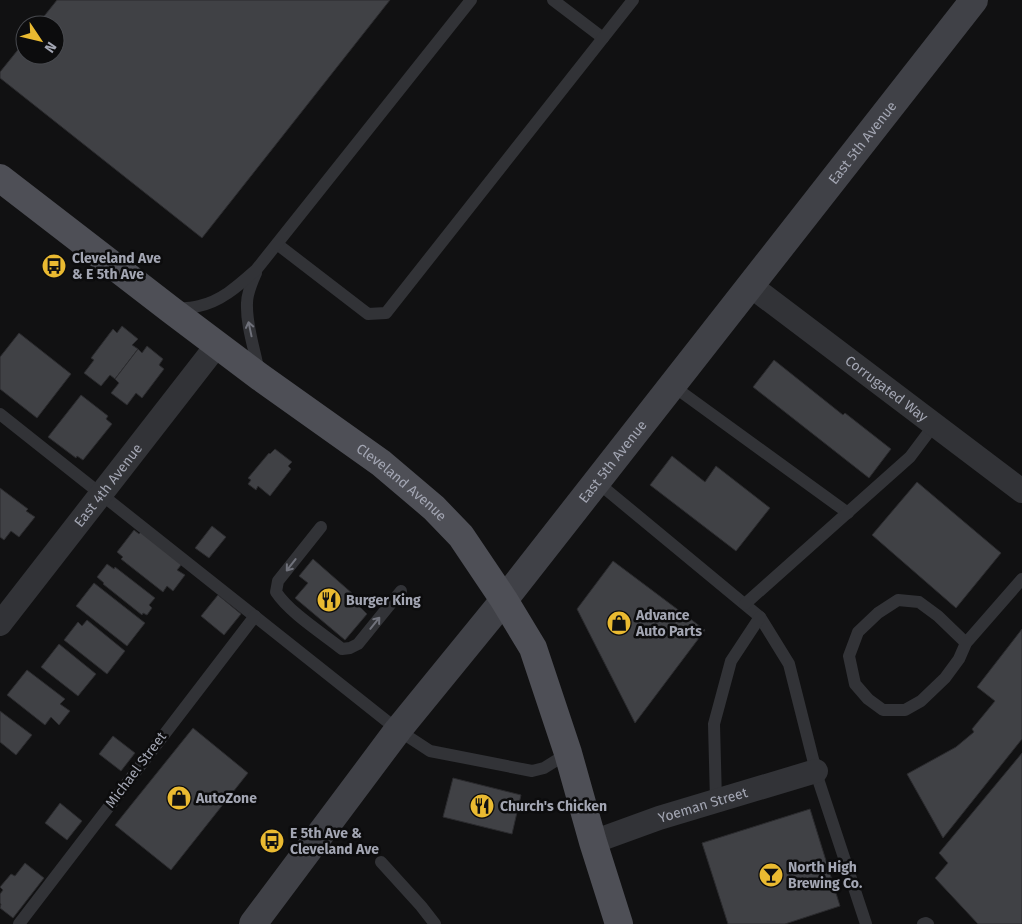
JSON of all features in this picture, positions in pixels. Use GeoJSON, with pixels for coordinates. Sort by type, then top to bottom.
{"type":"FeatureCollection","features":[{"type":"Feature","properties":{"kind":"main road","name":"East 5th Avenue"},"geometry":{"type":"LineString","coordinates":[[253,924],[398,730],[504,600],[673,386],[974,0]]}},
{"type":"Feature","properties":{"kind":"main road","name":"Cleveland Avenue"},"geometry":{"type":"LineString","coordinates":[[0,178],[217,345],[381,463],[434,508],[461,536],[504,600],[533,648],[568,753],[619,924]]}},
{"type":"Feature","properties":{"kind":"street","name":"Corrugated Way"},"geometry":{"type":"LineString","coordinates":[[750,286],[1022,490]]}},
{"type":"Feature","properties":{"kind":"street","name":"East 4th Avenue"},"geometry":{"type":"LineString","coordinates":[[0,624],[217,345]]}},
{"type":"Feature","properties":{"kind":"street","name":"Yoeman Street"},"geometry":{"type":"LineString","coordinates":[[593,842],[639,825],[816,771]]}},
{"type":"Feature","properties":{"kind":"lane"},"geometry":{"type":"LineString","coordinates":[[171,310],[201,306],[214,301],[231,291],[256,270],[471,0]]}},
{"type":"Feature","properties":{"kind":"lane"},"geometry":{"type":"LineString","coordinates":[[553,0],[603,38]]}},
{"type":"Feature","properties":{"kind":"lane"},"geometry":{"type":"LineString","coordinates":[[277,244],[368,314],[386,313],[633,0]]}},
{"type":"Feature","properties":{"kind":"lane"},"geometry":{"type":"LineString","coordinates":[[256,270],[247,302],[248,321],[260,377]]}},
{"type":"Feature","properties":{"kind":"lane"},"geometry":{"type":"LineString","coordinates":[[673,386],[848,513]]}},
{"type":"Feature","properties":{"kind":"lane"},"geometry":{"type":"LineString","coordinates":[[0,414],[398,730],[430,751],[532,772],[544,768],[568,753]]}},
{"type":"Feature","properties":{"kind":"lane"},"geometry":{"type":"LineString","coordinates":[[745,604],[910,457],[934,425]]}},
{"type":"Feature","properties":{"kind":"lane"},"geometry":{"type":"LineString","coordinates":[[597,482],[760,617],[789,664],[816,771],[866,924]]}},
{"type":"Feature","properties":{"kind":"lane"},"geometry":{"type":"LineString","coordinates":[[321,526],[278,581],[276,592],[289,608],[342,649],[350,648],[358,644],[401,591]]}},
{"type":"Feature","properties":{"kind":"lane"},"geometry":{"type":"LineString","coordinates":[[966,643],[938,616],[919,602],[898,600],[878,613],[858,632],[849,656],[855,684],[868,699],[883,710],[905,710],[921,701],[945,678],[959,659],[966,643],[1022,580]]}},
{"type":"Feature","properties":{"kind":"lane","name":"Michael Street"},"geometry":{"type":"LineString","coordinates":[[19,924],[254,616]]}},
{"type":"Feature","properties":{"kind":"lane"},"geometry":{"type":"LineString","coordinates":[[716,801],[714,724],[731,661],[760,617]]}},
{"type":"Feature","properties":{"kind":"lane"},"geometry":{"type":"LineString","coordinates":[[381,862],[435,924]]}},
{"type":"Feature","properties":{"kind":"lane"},"geometry":{"type":"LineString","coordinates":[[923,924],[928,924]]}},
{"type":"Feature","properties":{"kind":"building"},"geometry":{"type":"Polygon","coordinates":[[[57,0],[390,0],[202,238],[0,78],[0,72],[15,53],[15,65],[65,65],[65,15],[45,15],[57,0]]]}},
{"type":"Feature","properties":{"kind":"building"},"geometry":{"type":"Polygon","coordinates":[[[122,326],[138,339],[132,345],[138,349],[115,379],[110,375],[101,386],[84,373],[94,360],[91,358],[113,329],[117,333],[122,326]]]}},
{"type":"Feature","properties":{"kind":"building"},"geometry":{"type":"Polygon","coordinates":[[[19,333],[71,374],[37,418],[0,389],[0,357],[19,333]]]}},
{"type":"Feature","properties":{"kind":"building"},"geometry":{"type":"Polygon","coordinates":[[[147,346],[163,359],[159,365],[164,369],[142,398],[136,393],[127,405],[111,393],[119,383],[115,379],[138,349],[142,353],[147,346]]]}},
{"type":"Feature","properties":{"kind":"building"},"geometry":{"type":"Polygon","coordinates":[[[774,360],[843,415],[845,413],[891,449],[869,478],[753,387],[774,360]]]}},
{"type":"Feature","properties":{"kind":"building"},"geometry":{"type":"Polygon","coordinates":[[[81,395],[108,416],[106,419],[112,424],[83,460],[77,456],[76,458],[48,437],[81,395]]]}},
{"type":"Feature","properties":{"kind":"building"},"geometry":{"type":"Polygon","coordinates":[[[275,449],[292,462],[288,466],[291,469],[270,496],[258,486],[256,490],[248,484],[251,480],[248,478],[269,453],[275,449]]]}},
{"type":"Feature","properties":{"kind":"building"},"geometry":{"type":"Polygon","coordinates":[[[672,456],[705,482],[716,466],[770,508],[736,551],[650,485],[672,456]]]}},
{"type":"Feature","properties":{"kind":"building"},"geometry":{"type":"Polygon","coordinates":[[[917,482],[1001,553],[956,608],[872,535],[917,482]]]}},
{"type":"Feature","properties":{"kind":"building"},"geometry":{"type":"Polygon","coordinates":[[[0,488],[28,509],[26,511],[35,517],[19,537],[11,531],[4,540],[0,537],[0,488]]]}},
{"type":"Feature","properties":{"kind":"building"},"geometry":{"type":"Polygon","coordinates":[[[212,526],[226,537],[209,558],[195,548],[212,526]]]}},
{"type":"Feature","properties":{"kind":"building"},"geometry":{"type":"Polygon","coordinates":[[[134,530],[139,534],[141,532],[182,564],[177,570],[185,575],[173,591],[167,586],[163,592],[121,559],[123,557],[117,552],[134,530]]]}},
{"type":"Feature","properties":{"kind":"building","name":"Burger King"},"geometry":{"type":"Polygon","coordinates":[[[313,559],[362,602],[359,606],[367,614],[345,640],[295,598],[308,583],[299,576],[313,559]]]}},
{"type":"Feature","properties":{"kind":"building"},"geometry":{"type":"Polygon","coordinates":[[[613,561],[705,630],[635,723],[577,609],[613,561]]]}},
{"type":"Feature","properties":{"kind":"building"},"geometry":{"type":"Polygon","coordinates":[[[107,564],[114,569],[115,567],[155,598],[149,605],[152,608],[147,615],[143,613],[142,615],[97,577],[107,564]]]}},
{"type":"Feature","properties":{"kind":"building"},"geometry":{"type":"Polygon","coordinates":[[[94,583],[145,623],[127,646],[76,606],[94,583]]]}},
{"type":"Feature","properties":{"kind":"building"},"geometry":{"type":"Polygon","coordinates":[[[218,595],[241,614],[224,635],[201,616],[218,595]]]}},
{"type":"Feature","properties":{"kind":"building"},"geometry":{"type":"Polygon","coordinates":[[[87,620],[125,651],[107,674],[64,640],[78,622],[82,626],[87,620]]]}},
{"type":"Feature","properties":{"kind":"building"},"geometry":{"type":"Polygon","coordinates":[[[1022,629],[1022,739],[943,838],[907,774],[956,747],[974,732],[972,729],[995,701],[977,687],[1022,629]]]}},
{"type":"Feature","properties":{"kind":"building"},"geometry":{"type":"Polygon","coordinates":[[[59,644],[96,674],[78,696],[41,667],[59,644]]]}},
{"type":"Feature","properties":{"kind":"building"},"geometry":{"type":"Polygon","coordinates":[[[27,670],[65,699],[60,704],[70,711],[59,725],[51,717],[45,725],[7,695],[27,670]]]}},
{"type":"Feature","properties":{"kind":"building"},"geometry":{"type":"Polygon","coordinates":[[[0,711],[32,735],[16,755],[0,742],[0,711]]]}},
{"type":"Feature","properties":{"kind":"building"},"geometry":{"type":"Polygon","coordinates":[[[193,728],[248,773],[171,870],[115,825],[193,728]]]}},
{"type":"Feature","properties":{"kind":"building"},"geometry":{"type":"Polygon","coordinates":[[[113,736],[135,753],[121,771],[99,754],[113,736]]]}},
{"type":"Feature","properties":{"kind":"building"},"geometry":{"type":"Polygon","coordinates":[[[1022,753],[1022,924],[978,924],[935,878],[948,863],[939,853],[1022,753]]]}},
{"type":"Feature","properties":{"kind":"building","name":"Church's Chicken"},"geometry":{"type":"Polygon","coordinates":[[[453,778],[521,795],[512,834],[443,817],[453,778]]]}},
{"type":"Feature","properties":{"kind":"building"},"geometry":{"type":"Polygon","coordinates":[[[60,803],[82,821],[67,840],[45,823],[60,803]]]}},
{"type":"Feature","properties":{"kind":"building","name":"North High Brewing Co."},"geometry":{"type":"Polygon","coordinates":[[[810,809],[840,906],[785,924],[728,924],[702,843],[810,809]]]}},
{"type":"Feature","properties":{"kind":"building"},"geometry":{"type":"Polygon","coordinates":[[[25,863],[44,878],[13,918],[0,908],[0,894],[3,890],[0,887],[11,874],[15,876],[25,863]]]}},
{"type":"Feature","properties":{"kind":"place","name":"Cleveland Ave & E 5th Ave"},"geometry":{"type":"Point","coordinates":[54,266]}},
{"type":"Feature","properties":{"kind":"place","name":"Burger King"},"geometry":{"type":"Point","coordinates":[329,600]}},
{"type":"Feature","properties":{"kind":"place","name":"Advance Auto Parts"},"geometry":{"type":"Point","coordinates":[619,623]}},
{"type":"Feature","properties":{"kind":"place","name":"AutoZone"},"geometry":{"type":"Point","coordinates":[179,798]}},
{"type":"Feature","properties":{"kind":"place","name":"Church's Chicken"},"geometry":{"type":"Point","coordinates":[482,806]}},
{"type":"Feature","properties":{"kind":"place","name":"E 5th Ave & Cleveland Ave"},"geometry":{"type":"Point","coordinates":[272,841]}},
{"type":"Feature","properties":{"kind":"place","name":"North High Brewing Co."},"geometry":{"type":"Point","coordinates":[771,875]}}]}
